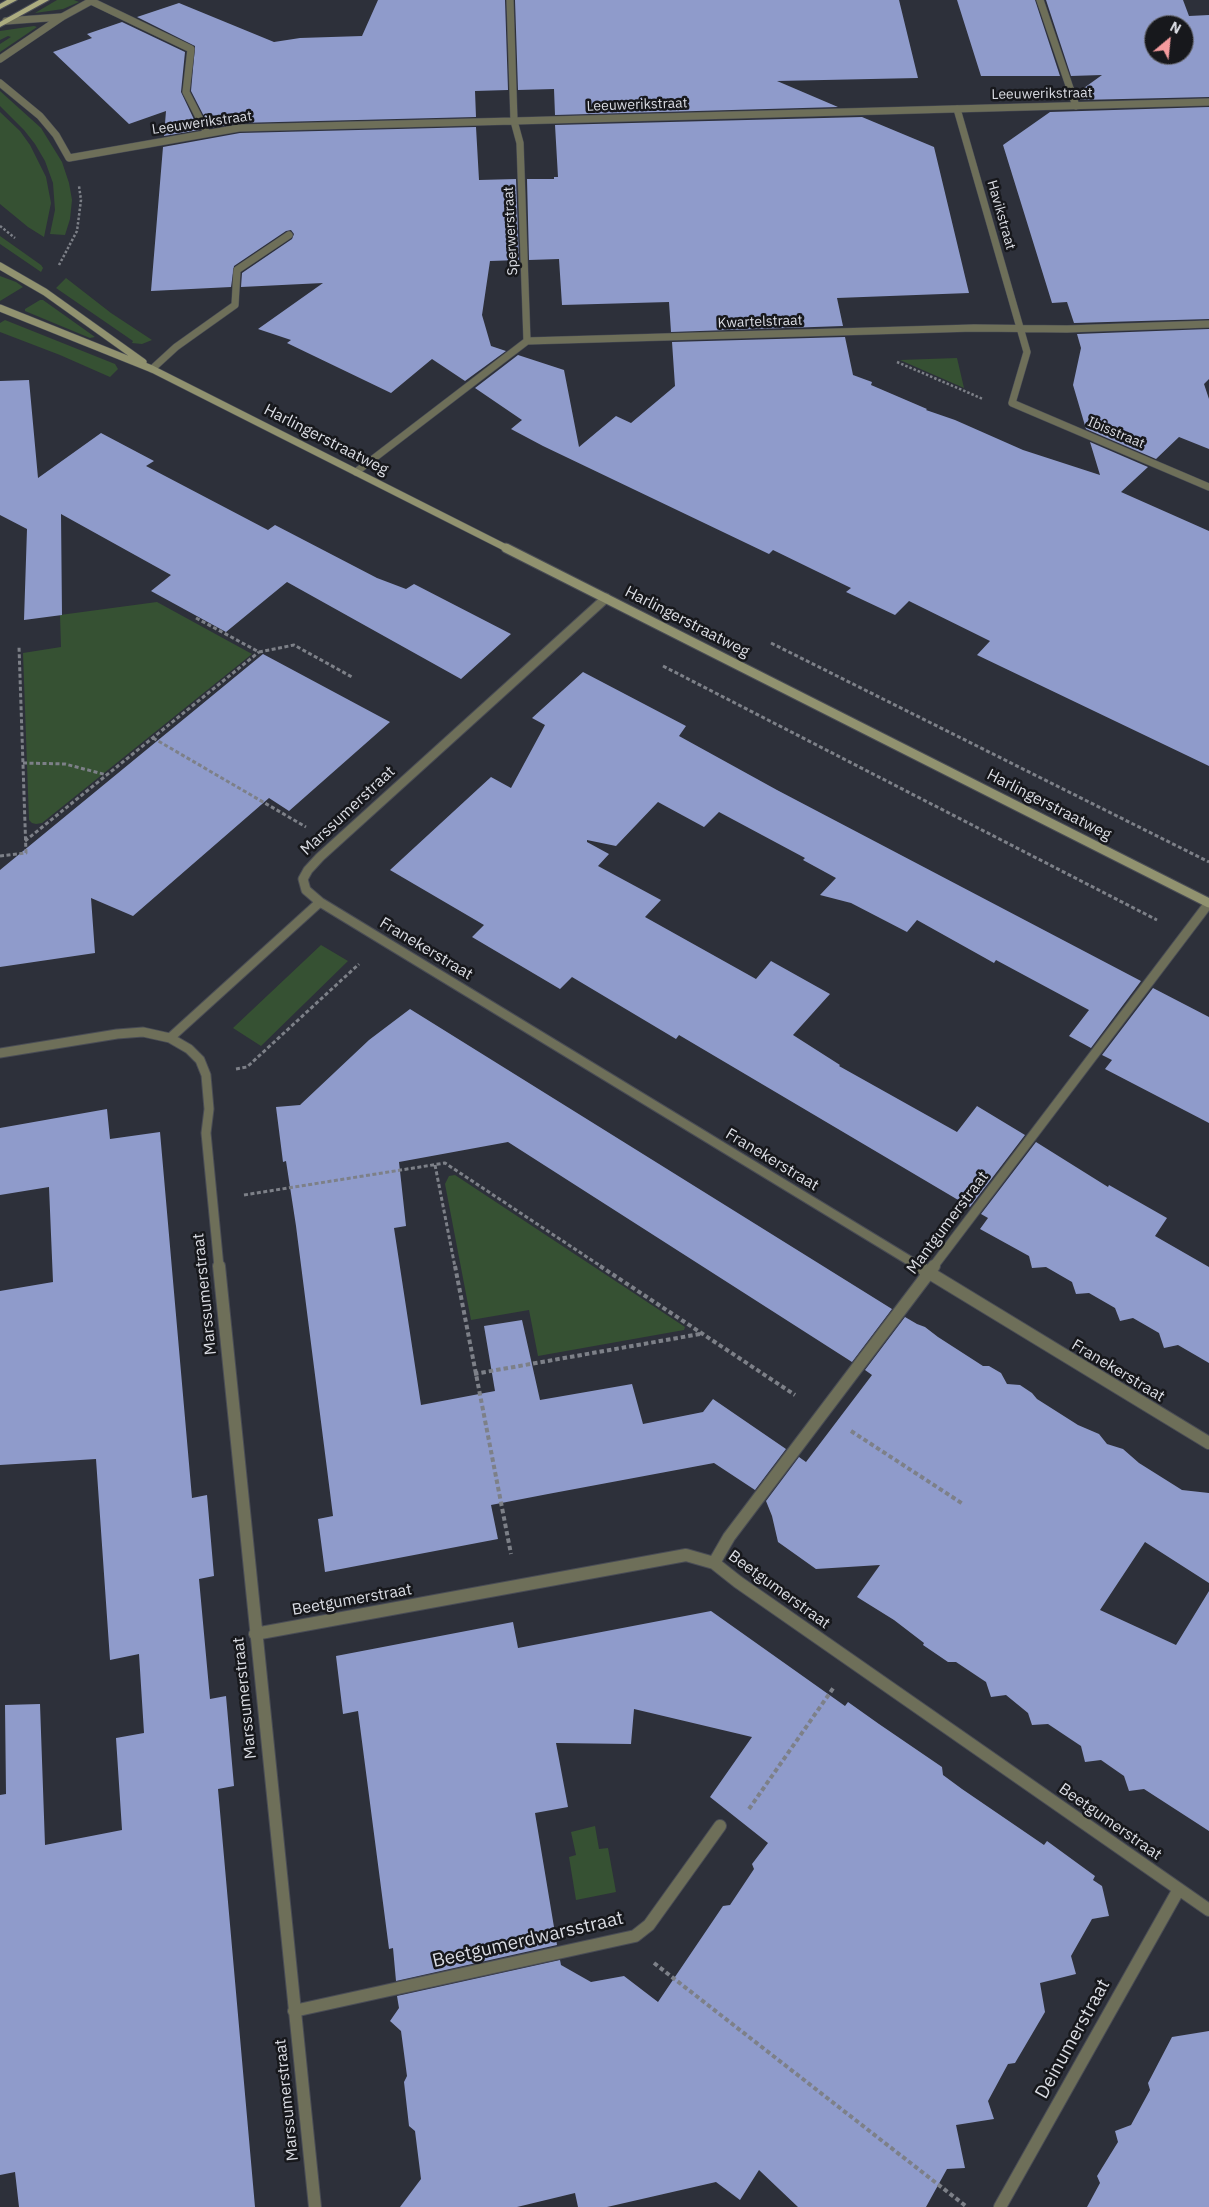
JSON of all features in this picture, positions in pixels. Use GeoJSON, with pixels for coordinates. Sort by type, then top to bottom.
{"type":"FeatureCollection","features":[{"type":"Feature","properties":{"kind":"main road"},"geometry":{"type":"LineString","coordinates":[[0,7],[13,0]]}},
{"type":"Feature","properties":{"kind":"main road"},"geometry":{"type":"LineString","coordinates":[[3,23],[45,0]]}},
{"type":"Feature","properties":{"kind":"main road","name":"Harlingerstraatweg"},"geometry":{"type":"LineString","coordinates":[[0,266],[45,292],[152,369]]}},
{"type":"Feature","properties":{"kind":"main road","name":"Harlingerstraatweg"},"geometry":{"type":"LineString","coordinates":[[0,308],[82,343],[152,369],[1209,903]]}},
{"type":"Feature","properties":{"kind":"street"},"geometry":{"type":"LineString","coordinates":[[0,59],[62,17],[92,0],[142,27],[191,49],[186,92],[207,133]]}},
{"type":"Feature","properties":{"kind":"street","name":"Sperwerstraat"},"geometry":{"type":"LineString","coordinates":[[510,0],[514,121],[520,143],[527,341]]}},
{"type":"Feature","properties":{"kind":"street"},"geometry":{"type":"LineString","coordinates":[[1040,0],[1076,106]]}},
{"type":"Feature","properties":{"kind":"street"},"geometry":{"type":"LineString","coordinates":[[3,23],[62,17]]}},
{"type":"Feature","properties":{"kind":"street"},"geometry":{"type":"LineString","coordinates":[[0,83],[40,116],[56,134],[69,158]]}},
{"type":"Feature","properties":{"kind":"street","name":"Leeuwerikstraat"},"geometry":{"type":"LineString","coordinates":[[69,158],[239,128],[1209,102]]}},
{"type":"Feature","properties":{"kind":"street","name":"Havikstraat"},"geometry":{"type":"LineString","coordinates":[[957,109],[1021,328]]}},
{"type":"Feature","properties":{"kind":"street"},"geometry":{"type":"LineString","coordinates":[[152,369],[176,347],[235,305],[237,270],[289,235]]}},
{"type":"Feature","properties":{"kind":"street","name":"Kwartelstraat"},"geometry":{"type":"LineString","coordinates":[[527,341],[1209,324]]}},
{"type":"Feature","properties":{"kind":"street"},"geometry":{"type":"LineString","coordinates":[[1012,403],[1027,352],[1021,328]]}},
{"type":"Feature","properties":{"kind":"street"},"geometry":{"type":"LineString","coordinates":[[356,472],[527,341]]}},
{"type":"Feature","properties":{"kind":"street","name":"Ibisstraat"},"geometry":{"type":"LineString","coordinates":[[1012,403],[1209,487]]}},
{"type":"Feature","properties":{"kind":"street","name":"Marssumerstraat"},"geometry":{"type":"LineString","coordinates":[[320,902],[306,890],[303,879],[308,870],[334,844],[606,598]]}},
{"type":"Feature","properties":{"kind":"street"},"geometry":{"type":"LineString","coordinates":[[0,1053],[117,1034],[142,1032],[170,1038],[320,902]]}},
{"type":"Feature","properties":{"kind":"street","name":"Franekerstraat"},"geometry":{"type":"LineString","coordinates":[[320,902],[1209,1443]]}},
{"type":"Feature","properties":{"kind":"street","name":"Mantgumerstraat"},"geometry":{"type":"LineString","coordinates":[[714,1563],[729,1537],[1209,903]]}},
{"type":"Feature","properties":{"kind":"street","name":"Marssumerstraat"},"geometry":{"type":"LineString","coordinates":[[170,1038],[189,1050],[200,1060],[206,1075],[209,1108],[206,1132],[212,1200],[315,2207]]}},
{"type":"Feature","properties":{"kind":"street","name":"Beetgumerstraat"},"geometry":{"type":"LineString","coordinates":[[255,1634],[686,1555],[714,1563],[851,1662],[1209,1910]]}},
{"type":"Feature","properties":{"kind":"street","name":"Beetgumerdwarsstraat"},"geometry":{"type":"LineString","coordinates":[[294,2011],[635,1936],[649,1925],[720,1826]]}},
{"type":"Feature","properties":{"kind":"street","name":"Deinumerstraat"},"geometry":{"type":"LineString","coordinates":[[1000,2207],[1178,1889]]}},
{"type":"Feature","properties":{"kind":"path"},"geometry":{"type":"LineString","coordinates":[[63,270],[58,267],[77,231],[81,200],[79,183],[69,158]]}},
{"type":"Feature","properties":{"kind":"path"},"geometry":{"type":"LineString","coordinates":[[889,359],[995,404],[1012,403]]}},
{"type":"Feature","properties":{"kind":"path"},"geometry":{"type":"LineString","coordinates":[[196,618],[259,652]]}},
{"type":"Feature","properties":{"kind":"path"},"geometry":{"type":"LineString","coordinates":[[764,640],[1209,862]]}},
{"type":"Feature","properties":{"kind":"path"},"geometry":{"type":"LineString","coordinates":[[25,841],[259,652],[294,645],[352,677]]}},
{"type":"Feature","properties":{"kind":"path"},"geometry":{"type":"LineString","coordinates":[[0,856],[26,853],[19,646]]}},
{"type":"Feature","properties":{"kind":"path"},"geometry":{"type":"LineString","coordinates":[[658,663],[1184,934]]}},
{"type":"Feature","properties":{"kind":"path"},"geometry":{"type":"LineString","coordinates":[[153,738],[334,844]]}},
{"type":"Feature","properties":{"kind":"path"},"geometry":{"type":"LineString","coordinates":[[23,763],[65,764],[107,775]]}},
{"type":"Feature","properties":{"kind":"path"},"geometry":{"type":"LineString","coordinates":[[206,1075],[248,1068],[383,941]]}},
{"type":"Feature","properties":{"kind":"path"},"geometry":{"type":"LineString","coordinates":[[212,1200],[446,1163],[681,1318],[700,1334],[963,1504]]}},
{"type":"Feature","properties":{"kind":"path"},"geometry":{"type":"LineString","coordinates":[[435,1165],[474,1374],[517,1586]]}},
{"type":"Feature","properties":{"kind":"path"},"geometry":{"type":"LineString","coordinates":[[474,1374],[700,1334]]}},
{"type":"Feature","properties":{"kind":"path"},"geometry":{"type":"LineString","coordinates":[[720,1826],[741,1820],[851,1662]]}},
{"type":"Feature","properties":{"kind":"path"},"geometry":{"type":"LineString","coordinates":[[635,1936],[646,1958],[967,2207]]}},
{"type":"Feature","properties":{"kind":"green space"},"geometry":{"type":"Polygon","coordinates":[[[57,0],[74,0],[79,2],[63,9],[35,13],[57,0]]]}},
{"type":"Feature","properties":{"kind":"green space"},"geometry":{"type":"Polygon","coordinates":[[[37,27],[0,52],[0,44],[11,37],[8,36],[0,40],[0,31],[37,27]]]}},
{"type":"Feature","properties":{"kind":"green space"},"geometry":{"type":"Polygon","coordinates":[[[0,91],[41,128],[62,162],[72,200],[70,219],[65,235],[50,234],[55,210],[53,183],[45,161],[35,144],[0,106],[0,91]]]}},
{"type":"Feature","properties":{"kind":"green space"},"geometry":{"type":"Polygon","coordinates":[[[0,112],[20,131],[30,145],[46,177],[51,203],[44,237],[28,227],[0,204],[0,112]]]}},
{"type":"Feature","properties":{"kind":"green space"},"geometry":{"type":"Polygon","coordinates":[[[0,236],[41,265],[43,268],[41,272],[0,244],[0,236]]]}},
{"type":"Feature","properties":{"kind":"green space"},"geometry":{"type":"Polygon","coordinates":[[[0,276],[16,282],[23,287],[0,301],[0,276]]]}},
{"type":"Feature","properties":{"kind":"green space"},"geometry":{"type":"Polygon","coordinates":[[[66,278],[111,313],[152,340],[142,344],[132,343],[133,341],[56,288],[66,278]]]}},
{"type":"Feature","properties":{"kind":"green space"},"geometry":{"type":"Polygon","coordinates":[[[43,300],[95,337],[90,338],[25,311],[25,309],[43,300]]]}},
{"type":"Feature","properties":{"kind":"green space"},"geometry":{"type":"Polygon","coordinates":[[[5,320],[115,364],[118,369],[110,377],[0,332],[0,323],[5,320]]]}},
{"type":"Feature","properties":{"kind":"green space"},"geometry":{"type":"Polygon","coordinates":[[[957,358],[964,388],[900,360],[957,358]]]}},
{"type":"Feature","properties":{"kind":"green space"},"geometry":{"type":"Polygon","coordinates":[[[157,602],[252,654],[42,823],[32,823],[29,820],[23,653],[61,647],[60,615],[157,602]]]}},
{"type":"Feature","properties":{"kind":"green space"},"geometry":{"type":"Polygon","coordinates":[[[321,945],[348,961],[261,1046],[233,1028],[321,945]]]}},
{"type":"Feature","properties":{"kind":"green space"},"geometry":{"type":"Polygon","coordinates":[[[455,1175],[685,1327],[684,1330],[538,1356],[529,1310],[471,1320],[445,1184],[449,1176],[455,1175]]]}},
{"type":"Feature","properties":{"kind":"green space"},"geometry":{"type":"Polygon","coordinates":[[[595,1826],[599,1849],[608,1848],[616,1892],[576,1900],[569,1857],[576,1855],[571,1832],[595,1826]]]}},
{"type":"Feature","properties":{"kind":"building"},"geometry":{"type":"Polygon","coordinates":[[[378,0],[505,0],[508,90],[475,91],[476,117],[239,123],[210,128],[191,91],[195,46],[137,17],[179,3],[274,42],[300,38],[362,36],[378,0]]]}},
{"type":"Feature","properties":{"kind":"building"},"geometry":{"type":"Polygon","coordinates":[[[515,0],[899,0],[918,78],[777,81],[838,107],[555,115],[554,89],[518,90],[515,0]]]}},
{"type":"Feature","properties":{"kind":"building"},"geometry":{"type":"Polygon","coordinates":[[[957,0],[1035,0],[1060,76],[981,76],[957,0]]]}},
{"type":"Feature","properties":{"kind":"building"},"geometry":{"type":"Polygon","coordinates":[[[1046,0],[1183,0],[1189,15],[1144,15],[1144,65],[1194,65],[1194,16],[1209,15],[1209,97],[1080,100],[1077,93],[1102,75],[1071,76],[1046,0]]]}},
{"type":"Feature","properties":{"kind":"building"},"geometry":{"type":"Polygon","coordinates":[[[122,22],[185,52],[181,92],[199,130],[164,136],[166,111],[129,124],[53,52],[92,38],[87,34],[122,22]]]}},
{"type":"Feature","properties":{"kind":"building"},"geometry":{"type":"Polygon","coordinates":[[[1209,107],[1209,319],[1074,323],[1067,302],[1052,303],[1003,145],[1050,112],[1209,107]]]}},
{"type":"Feature","properties":{"kind":"building"},"geometry":{"type":"Polygon","coordinates":[[[862,117],[934,147],[969,293],[837,298],[843,326],[671,332],[669,302],[562,305],[559,259],[529,260],[527,179],[554,179],[554,177],[558,177],[555,125],[862,117]]]}},
{"type":"Feature","properties":{"kind":"building"},"geometry":{"type":"Polygon","coordinates":[[[476,127],[479,180],[516,179],[519,260],[490,261],[482,315],[491,346],[506,351],[465,381],[432,359],[391,393],[287,343],[291,340],[258,329],[323,283],[241,287],[242,273],[292,239],[294,234],[291,230],[286,231],[234,266],[231,287],[151,291],[163,147],[240,133],[476,127]]]}},
{"type":"Feature","properties":{"kind":"building"},"geometry":{"type":"Polygon","coordinates":[[[1209,329],[1209,379],[1204,384],[1209,399],[1209,449],[1179,437],[1156,459],[1086,429],[1073,385],[1081,348],[1077,334],[1209,329]]]}},
{"type":"Feature","properties":{"kind":"building"},"geometry":{"type":"Polygon","coordinates":[[[845,337],[853,375],[872,382],[871,385],[1023,450],[1100,475],[1090,442],[1148,467],[1121,492],[1209,531],[1209,766],[977,655],[990,641],[909,601],[895,615],[846,592],[851,588],[773,550],[769,554],[543,446],[511,429],[522,420],[475,388],[518,355],[564,370],[579,447],[616,416],[631,423],[675,386],[672,342],[845,337]]]}},
{"type":"Feature","properties":{"kind":"building"},"geometry":{"type":"Polygon","coordinates":[[[29,380],[38,478],[101,433],[154,461],[146,466],[268,530],[275,525],[377,578],[406,589],[414,584],[511,634],[461,679],[287,582],[226,632],[151,591],[171,575],[61,514],[62,615],[24,620],[27,529],[0,515],[0,381],[29,380]]]}},
{"type":"Feature","properties":{"kind":"building"},"geometry":{"type":"Polygon","coordinates":[[[263,654],[390,722],[289,811],[269,798],[133,916],[91,898],[95,953],[0,967],[0,870],[263,654]]]}},
{"type":"Feature","properties":{"kind":"building"},"geometry":{"type":"Polygon","coordinates":[[[583,672],[686,726],[679,736],[777,790],[1141,981],[1091,1048],[1069,1036],[1089,1010],[996,960],[994,963],[917,920],[907,932],[851,903],[820,895],[836,878],[803,860],[805,858],[719,812],[704,827],[658,802],[616,846],[587,840],[587,842],[609,854],[598,866],[661,900],[645,917],[756,979],[771,961],[830,994],[793,1035],[839,1066],[957,1132],[977,1106],[1025,1135],[970,1207],[679,1035],[676,1039],[572,977],[560,989],[472,937],[484,925],[390,870],[491,777],[511,788],[545,725],[532,718],[583,672]]]}},
{"type":"Feature","properties":{"kind":"building"},"geometry":{"type":"Polygon","coordinates":[[[1153,988],[1209,1017],[1209,1123],[1105,1069],[1112,1060],[1102,1055],[1153,988]]]}},
{"type":"Feature","properties":{"kind":"building"},"geometry":{"type":"Polygon","coordinates":[[[410,1009],[892,1309],[852,1362],[508,1142],[399,1162],[406,1226],[394,1228],[421,1405],[495,1391],[484,1326],[522,1320],[540,1400],[632,1384],[643,1424],[703,1412],[713,1399],[786,1449],[755,1490],[714,1463],[548,1494],[491,1505],[498,1539],[325,1572],[318,1519],[333,1516],[296,1226],[286,1161],[283,1162],[276,1107],[300,1105],[369,1040],[410,1009]]]}},
{"type":"Feature","properties":{"kind":"building"},"geometry":{"type":"Polygon","coordinates":[[[107,1109],[110,1139],[160,1132],[192,1498],[207,1495],[214,1576],[199,1579],[210,1699],[226,1696],[234,1786],[218,1789],[255,2207],[19,2207],[15,2172],[0,2175],[0,1795],[6,1794],[5,1705],[40,1704],[45,1845],[122,1830],[116,1738],[144,1733],[139,1654],[110,1660],[96,1459],[0,1465],[0,1291],[53,1282],[49,1187],[0,1195],[0,1128],[107,1109]]]}},
{"type":"Feature","properties":{"kind":"building"},"geometry":{"type":"Polygon","coordinates":[[[1036,1142],[1108,1187],[1109,1185],[1167,1218],[1155,1236],[1209,1267],[1209,1363],[1178,1345],[1164,1348],[1159,1333],[1133,1318],[1120,1321],[1115,1308],[1089,1293],[1076,1294],[1072,1282],[1046,1267],[1032,1268],[1029,1256],[980,1229],[988,1218],[981,1214],[1036,1142]]]}},
{"type":"Feature","properties":{"kind":"building"},"geometry":{"type":"Polygon","coordinates":[[[905,1317],[925,1327],[983,1366],[989,1366],[1001,1373],[1007,1384],[1020,1385],[1037,1399],[1078,1425],[1099,1434],[1107,1444],[1123,1449],[1139,1463],[1182,1490],[1209,1493],[1209,1583],[1145,1542],[1100,1610],[1176,1645],[1209,1591],[1209,1831],[1144,1789],[1129,1791],[1124,1776],[1101,1760],[1085,1762],[1081,1746],[1048,1724],[1032,1725],[1028,1713],[1006,1695],[991,1697],[986,1682],[956,1662],[948,1662],[923,1645],[924,1643],[894,1620],[857,1597],[880,1565],[816,1569],[778,1542],[772,1516],[766,1501],[799,1457],[806,1462],[872,1375],[865,1370],[905,1317]]]}},
{"type":"Feature","properties":{"kind":"building"},"geometry":{"type":"Polygon","coordinates":[[[711,1611],[845,1706],[848,1702],[942,1767],[943,1775],[962,1789],[1044,1845],[1047,1841],[1095,1876],[1093,1880],[1102,1886],[1109,1916],[1092,1919],[1071,1956],[1076,1974],[1040,1983],[1045,2012],[1015,2063],[1008,2064],[988,2101],[994,2119],[956,2125],[965,2168],[947,2169],[926,2207],[798,2207],[759,2170],[740,2200],[716,2182],[607,2207],[578,2207],[575,2193],[517,2207],[400,2207],[421,2179],[415,2131],[409,2126],[404,2082],[407,2076],[401,2031],[390,2021],[399,2008],[397,1996],[560,1960],[561,1965],[591,1982],[624,1976],[658,2002],[723,1906],[730,1905],[754,1869],[752,1864],[768,1843],[710,1797],[752,1737],[634,1709],[631,1744],[556,1743],[568,1807],[535,1813],[557,1945],[396,1981],[393,1948],[389,1949],[358,1711],[343,1714],[336,1656],[513,1622],[518,1648],[711,1611]]]}},
{"type":"Feature","properties":{"kind":"building"},"geometry":{"type":"Polygon","coordinates":[[[1209,2031],[1209,2207],[1087,2207],[1100,2183],[1097,2176],[1118,2142],[1115,2131],[1131,2125],[1150,2090],[1148,2083],[1172,2037],[1209,2031]]]}}]}
